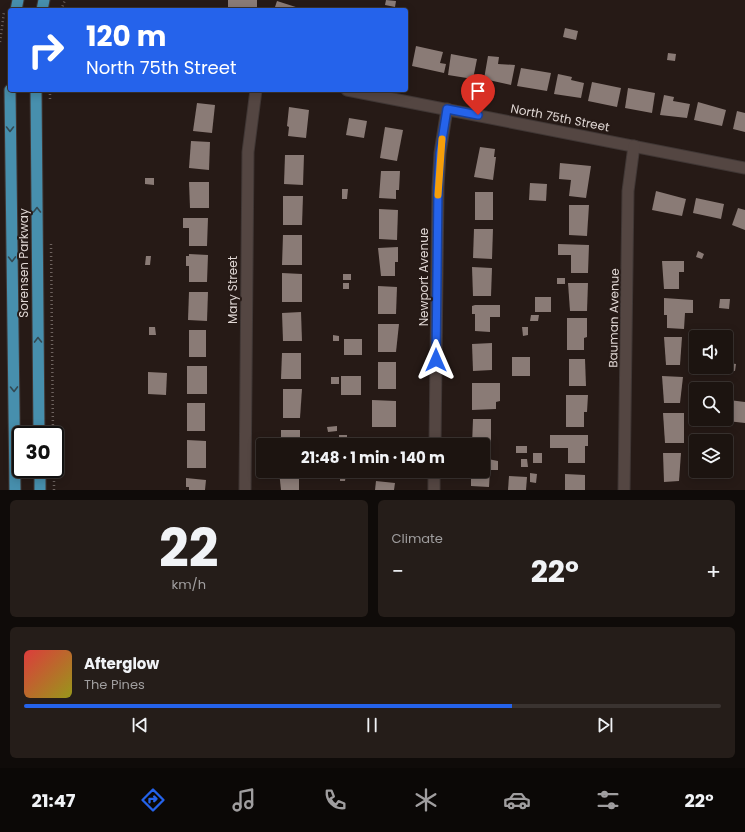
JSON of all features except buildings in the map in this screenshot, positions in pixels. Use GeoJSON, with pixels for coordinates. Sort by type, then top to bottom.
{"type":"FeatureCollection","features":[{"type":"Feature","properties":{"kind":"main road","name":"Sorensen Parkway"},"geometry":{"type":"LineString","coordinates":[[10,92],[15,490]]}},
{"type":"Feature","properties":{"kind":"main road","name":"Sorensen Parkway"},"geometry":{"type":"LineString","coordinates":[[36,92],[39,426]]}},
{"type":"Feature","properties":{"kind":"main road"},"geometry":{"type":"LineString","coordinates":[[40,478],[40,490]]}},
{"type":"Feature","properties":{"kind":"street","name":"Mary Street"},"geometry":{"type":"LineString","coordinates":[[245,490],[248,152],[256,92]]}},
{"type":"Feature","properties":{"kind":"street","name":"North 75th Street"},"geometry":{"type":"LineString","coordinates":[[358,92],[745,168]]}},
{"type":"Feature","properties":{"kind":"street","name":"Newport Avenue"},"geometry":{"type":"LineString","coordinates":[[435,438],[438,188],[440,153],[447,109]]}},
{"type":"Feature","properties":{"kind":"street","name":"Bauman Avenue"},"geometry":{"type":"LineString","coordinates":[[624,490],[628,191],[634,146]]}},
{"type":"Feature","properties":{"kind":"street"},"geometry":{"type":"LineString","coordinates":[[434,478],[434,490]]}},
{"type":"Feature","properties":{"kind":"path"},"geometry":{"type":"LineString","coordinates":[[0,42],[4,8]]}},
{"type":"Feature","properties":{"kind":"path"},"geometry":{"type":"LineString","coordinates":[[50,92],[50,105]]}},
{"type":"Feature","properties":{"kind":"path"},"geometry":{"type":"LineString","coordinates":[[51,237],[53,426]]}},
{"type":"Feature","properties":{"kind":"path"},"geometry":{"type":"LineString","coordinates":[[54,478],[54,490]]}},
{"type":"Feature","properties":{"kind":"slow traffic"},"geometry":{"type":"LineString","coordinates":[[438,195],[442,139]]}},
{"type":"Feature","properties":{"kind":"route"},"geometry":{"type":"LineString","coordinates":[[436,360],[438,188],[440,153],[447,109],[478,115]]}}]}
